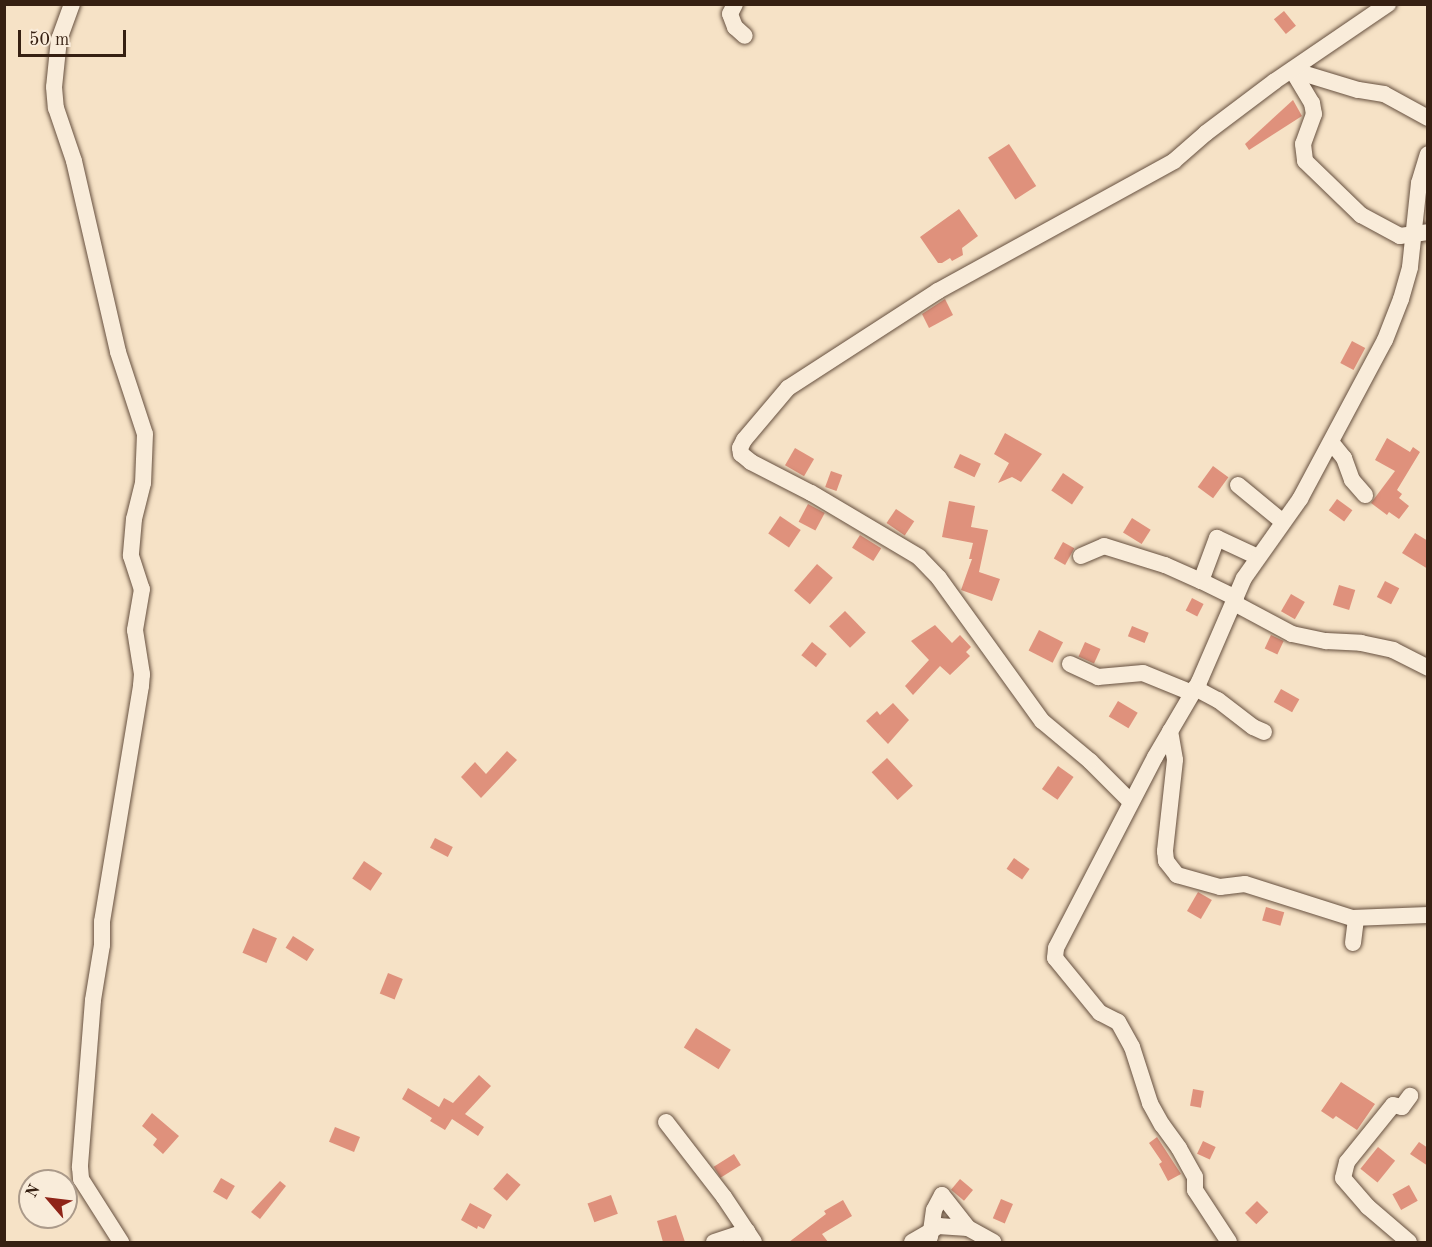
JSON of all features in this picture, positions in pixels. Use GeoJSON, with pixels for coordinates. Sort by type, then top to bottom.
{"type":"FeatureCollection","features":[{"type":"Feature","properties":{"kind":"street"},"geometry":{"type":"LineString","coordinates":[[72,4],[58,39],[54,87],[56,108],[74,161],[118,352],[145,434],[143,483],[134,519],[131,556],[142,589],[135,630],[142,674],[141,686],[102,922],[102,945],[93,1000],[80,1167],[81,1179],[121,1242]]}},
{"type":"Feature","properties":{"kind":"street"},"geometry":{"type":"LineString","coordinates":[[735,4],[730,14],[735,27],[745,36]]}},
{"type":"Feature","properties":{"kind":"street"},"geometry":{"type":"LineString","coordinates":[[1131,802],[1090,761],[1042,721],[939,578],[919,557],[811,493],[751,462],[741,454],[740,448],[744,440],[788,387],[938,291],[1174,161],[1206,133],[1388,4]]}},
{"type":"Feature","properties":{"kind":"street"},"geometry":{"type":"LineString","coordinates":[[1292,70],[1358,90],[1384,94],[1428,118]]}},
{"type":"Feature","properties":{"kind":"street"},"geometry":{"type":"LineString","coordinates":[[1292,70],[1312,103],[1314,114],[1303,144],[1305,161],[1361,215],[1400,236],[1420,234]]}},
{"type":"Feature","properties":{"kind":"street"},"geometry":{"type":"LineString","coordinates":[[1229,1242],[1195,1190],[1196,1177],[1179,1148],[1161,1125],[1150,1103],[1132,1047],[1118,1022],[1100,1013],[1056,958],[1060,935],[1194,690],[1244,578],[1300,499],[1385,340],[1401,299],[1420,234],[1419,183],[1428,154]]}},
{"type":"Feature","properties":{"kind":"street"},"geometry":{"type":"LineString","coordinates":[[1331,442],[1344,458],[1352,480],[1365,495]]}},
{"type":"Feature","properties":{"kind":"street"},"geometry":{"type":"LineString","coordinates":[[1238,485],[1283,522]]}},
{"type":"Feature","properties":{"kind":"street"},"geometry":{"type":"LineString","coordinates":[[1201,581],[1217,538],[1258,557]]}},
{"type":"Feature","properties":{"kind":"street"},"geometry":{"type":"LineString","coordinates":[[1081,556],[1104,546],[1165,565],[1201,581],[1299,636],[1392,650],[1428,668]]}},
{"type":"Feature","properties":{"kind":"street"},"geometry":{"type":"LineString","coordinates":[[1070,664],[1098,677],[1143,673],[1194,690],[1218,700],[1253,727],[1264,732]]}},
{"type":"Feature","properties":{"kind":"street"},"geometry":{"type":"LineString","coordinates":[[1170,731],[1175,760],[1165,851],[1170,869],[1177,875],[1220,887],[1245,884],[1356,918],[1428,915]]}},
{"type":"Feature","properties":{"kind":"street"},"geometry":{"type":"LineString","coordinates":[[1353,943],[1356,918]]}},
{"type":"Feature","properties":{"kind":"street"},"geometry":{"type":"LineString","coordinates":[[1409,1242],[1368,1207],[1343,1178],[1347,1162],[1393,1105],[1402,1107],[1410,1096]]}},
{"type":"Feature","properties":{"kind":"street"},"geometry":{"type":"LineString","coordinates":[[666,1122],[750,1237],[714,1242]]}},
{"type":"Feature","properties":{"kind":"street"},"geometry":{"type":"LineString","coordinates":[[930,1237],[934,1210],[942,1195],[968,1228],[993,1242]]}},
{"type":"Feature","properties":{"kind":"street"},"geometry":{"type":"LineString","coordinates":[[912,1242],[930,1237],[938,1226],[968,1228]]}},
{"type":"Feature","properties":{"kind":"building"},"geometry":{"type":"Polygon","coordinates":[[[1284,11],[1296,26],[1286,34],[1274,19],[1284,11]]]}},
{"type":"Feature","properties":{"kind":"building"},"geometry":{"type":"Polygon","coordinates":[[[1293,100],[1302,116],[1249,150],[1245,144],[1293,100]]]}},
{"type":"Feature","properties":{"kind":"building"},"geometry":{"type":"Polygon","coordinates":[[[1009,144],[1036,186],[1015,200],[988,158],[1009,144]]]}},
{"type":"Feature","properties":{"kind":"building"},"geometry":{"type":"Polygon","coordinates":[[[959,209],[978,236],[962,248],[963,255],[952,261],[950,258],[938,263],[920,237],[959,209]]]}},
{"type":"Feature","properties":{"kind":"building"},"geometry":{"type":"Polygon","coordinates":[[[945,299],[953,315],[929,328],[922,314],[945,299]]]}},
{"type":"Feature","properties":{"kind":"building"},"geometry":{"type":"Polygon","coordinates":[[[1352,341],[1365,348],[1354,370],[1340,363],[1352,341]]]}},
{"type":"Feature","properties":{"kind":"building"},"geometry":{"type":"Polygon","coordinates":[[[1005,433],[1042,454],[1021,482],[1012,477],[998,483],[1009,463],[994,454],[1005,433]]]}},
{"type":"Feature","properties":{"kind":"building"},"geometry":{"type":"Polygon","coordinates":[[[1387,438],[1410,452],[1413,447],[1420,452],[1397,490],[1402,494],[1399,498],[1409,506],[1399,519],[1389,512],[1387,515],[1371,503],[1395,471],[1375,460],[1387,438]]]}},
{"type":"Feature","properties":{"kind":"building"},"geometry":{"type":"Polygon","coordinates":[[[795,448],[814,459],[804,476],[785,465],[795,448]]]}},
{"type":"Feature","properties":{"kind":"building"},"geometry":{"type":"Polygon","coordinates":[[[960,454],[981,464],[975,477],[954,468],[960,454]]]}},
{"type":"Feature","properties":{"kind":"building"},"geometry":{"type":"Polygon","coordinates":[[[1213,466],[1228,477],[1213,498],[1198,487],[1213,466]]]}},
{"type":"Feature","properties":{"kind":"building"},"geometry":{"type":"Polygon","coordinates":[[[831,471],[842,475],[836,491],[825,487],[831,471]]]}},
{"type":"Feature","properties":{"kind":"building"},"geometry":{"type":"Polygon","coordinates":[[[1063,473],[1084,487],[1072,504],[1051,490],[1063,473]]]}},
{"type":"Feature","properties":{"kind":"building"},"geometry":{"type":"Polygon","coordinates":[[[1337,499],[1352,510],[1344,521],[1329,510],[1337,499]]]}},
{"type":"Feature","properties":{"kind":"building"},"geometry":{"type":"Polygon","coordinates":[[[949,501],[975,506],[971,527],[988,530],[979,572],[1000,579],[992,601],[961,590],[972,559],[969,559],[973,543],[942,537],[949,501]]]}},
{"type":"Feature","properties":{"kind":"building"},"geometry":{"type":"Polygon","coordinates":[[[808,504],[825,513],[815,531],[799,522],[808,504]]]}},
{"type":"Feature","properties":{"kind":"building"},"geometry":{"type":"Polygon","coordinates":[[[896,509],[914,521],[905,535],[886,523],[896,509]]]}},
{"type":"Feature","properties":{"kind":"building"},"geometry":{"type":"Polygon","coordinates":[[[780,516],[801,530],[789,547],[768,533],[780,516]]]}},
{"type":"Feature","properties":{"kind":"building"},"geometry":{"type":"Polygon","coordinates":[[[1132,518],[1151,530],[1142,544],[1123,532],[1132,518]]]}},
{"type":"Feature","properties":{"kind":"building"},"geometry":{"type":"Polygon","coordinates":[[[1415,533],[1428,541],[1428,569],[1402,553],[1415,533]]]}},
{"type":"Feature","properties":{"kind":"building"},"geometry":{"type":"Polygon","coordinates":[[[860,535],[881,548],[873,561],[852,548],[860,535]]]}},
{"type":"Feature","properties":{"kind":"building"},"geometry":{"type":"Polygon","coordinates":[[[1063,542],[1074,548],[1065,565],[1054,559],[1063,542]]]}},
{"type":"Feature","properties":{"kind":"building"},"geometry":{"type":"Polygon","coordinates":[[[817,564],[833,578],[810,604],[794,590],[817,564]]]}},
{"type":"Feature","properties":{"kind":"building"},"geometry":{"type":"Polygon","coordinates":[[[1385,581],[1399,588],[1391,604],[1377,597],[1385,581]]]}},
{"type":"Feature","properties":{"kind":"building"},"geometry":{"type":"Polygon","coordinates":[[[1339,585],[1355,590],[1349,610],[1333,605],[1339,585]]]}},
{"type":"Feature","properties":{"kind":"building"},"geometry":{"type":"Polygon","coordinates":[[[1291,594],[1305,602],[1295,619],[1281,611],[1291,594]]]}},
{"type":"Feature","properties":{"kind":"building"},"geometry":{"type":"Polygon","coordinates":[[[1192,598],[1204,604],[1197,616],[1186,610],[1192,598]]]}},
{"type":"Feature","properties":{"kind":"building"},"geometry":{"type":"Polygon","coordinates":[[[845,611],[866,633],[850,648],[829,626],[845,611]]]}},
{"type":"Feature","properties":{"kind":"building"},"geometry":{"type":"Polygon","coordinates":[[[935,625],[952,643],[960,635],[971,647],[966,652],[970,656],[950,675],[940,666],[913,695],[905,686],[929,660],[911,641],[935,625]]]}},
{"type":"Feature","properties":{"kind":"building"},"geometry":{"type":"Polygon","coordinates":[[[1132,626],[1149,633],[1145,643],[1128,636],[1132,626]]]}},
{"type":"Feature","properties":{"kind":"building"},"geometry":{"type":"Polygon","coordinates":[[[1039,630],[1063,642],[1053,663],[1029,650],[1039,630]]]}},
{"type":"Feature","properties":{"kind":"building"},"geometry":{"type":"Polygon","coordinates":[[[1271,635],[1284,641],[1277,655],[1265,649],[1271,635]]]}},
{"type":"Feature","properties":{"kind":"building"},"geometry":{"type":"Polygon","coordinates":[[[812,642],[827,654],[816,667],[801,655],[812,642]]]}},
{"type":"Feature","properties":{"kind":"building"},"geometry":{"type":"Polygon","coordinates":[[[1085,642],[1101,649],[1094,664],[1078,657],[1085,642]]]}},
{"type":"Feature","properties":{"kind":"building"},"geometry":{"type":"Polygon","coordinates":[[[1281,689],[1299,699],[1292,712],[1274,702],[1281,689]]]}},
{"type":"Feature","properties":{"kind":"building"},"geometry":{"type":"Polygon","coordinates":[[[1118,701],[1138,713],[1128,728],[1109,716],[1118,701]]]}},
{"type":"Feature","properties":{"kind":"building"},"geometry":{"type":"Polygon","coordinates":[[[893,703],[909,720],[888,744],[866,721],[877,711],[880,715],[893,703]]]}},
{"type":"Feature","properties":{"kind":"building"},"geometry":{"type":"Polygon","coordinates":[[[507,751],[517,760],[481,798],[461,777],[475,762],[486,774],[507,751]]]}},
{"type":"Feature","properties":{"kind":"building"},"geometry":{"type":"Polygon","coordinates":[[[887,758],[913,786],[898,800],[872,772],[887,758]]]}},
{"type":"Feature","properties":{"kind":"building"},"geometry":{"type":"Polygon","coordinates":[[[1058,766],[1074,777],[1058,800],[1042,789],[1058,766]]]}},
{"type":"Feature","properties":{"kind":"building"},"geometry":{"type":"Polygon","coordinates":[[[435,838],[453,847],[448,857],[430,848],[435,838]]]}},
{"type":"Feature","properties":{"kind":"building"},"geometry":{"type":"Polygon","coordinates":[[[1014,858],[1030,869],[1022,880],[1007,869],[1014,858]]]}},
{"type":"Feature","properties":{"kind":"building"},"geometry":{"type":"Polygon","coordinates":[[[364,861],[382,873],[370,891],[352,878],[364,861]]]}},
{"type":"Feature","properties":{"kind":"building"},"geometry":{"type":"Polygon","coordinates":[[[1198,892],[1212,900],[1201,919],[1187,911],[1198,892]]]}},
{"type":"Feature","properties":{"kind":"building"},"geometry":{"type":"Polygon","coordinates":[[[1266,907],[1284,912],[1280,926],[1262,920],[1266,907]]]}},
{"type":"Feature","properties":{"kind":"building"},"geometry":{"type":"Polygon","coordinates":[[[253,928],[277,938],[266,963],[242,953],[253,928]]]}},
{"type":"Feature","properties":{"kind":"building"},"geometry":{"type":"Polygon","coordinates":[[[293,936],[314,949],[307,961],[286,948],[293,936]]]}},
{"type":"Feature","properties":{"kind":"building"},"geometry":{"type":"Polygon","coordinates":[[[388,973],[403,979],[395,999],[380,993],[388,973]]]}},
{"type":"Feature","properties":{"kind":"building"},"geometry":{"type":"Polygon","coordinates":[[[696,1028],[731,1050],[719,1069],[684,1048],[696,1028]]]}},
{"type":"Feature","properties":{"kind":"building"},"geometry":{"type":"Polygon","coordinates":[[[479,1075],[491,1086],[465,1114],[484,1127],[478,1136],[452,1119],[445,1130],[430,1121],[432,1118],[402,1099],[408,1088],[439,1107],[444,1098],[453,1103],[479,1075]]]}},
{"type":"Feature","properties":{"kind":"building"},"geometry":{"type":"Polygon","coordinates":[[[1341,1082],[1375,1104],[1357,1130],[1336,1116],[1333,1119],[1321,1111],[1341,1082]]]}},
{"type":"Feature","properties":{"kind":"building"},"geometry":{"type":"Polygon","coordinates":[[[1193,1089],[1204,1091],[1201,1108],[1190,1106],[1193,1089]]]}},
{"type":"Feature","properties":{"kind":"building"},"geometry":{"type":"Polygon","coordinates":[[[152,1113],[179,1136],[163,1154],[153,1145],[157,1139],[142,1126],[152,1113]]]}},
{"type":"Feature","properties":{"kind":"building"},"geometry":{"type":"Polygon","coordinates":[[[335,1127],[360,1137],[354,1152],[329,1142],[335,1127]]]}},
{"type":"Feature","properties":{"kind":"building"},"geometry":{"type":"Polygon","coordinates":[[[1157,1137],[1181,1174],[1168,1181],[1159,1164],[1162,1162],[1149,1143],[1157,1137]]]}},
{"type":"Feature","properties":{"kind":"building"},"geometry":{"type":"Polygon","coordinates":[[[1203,1141],[1216,1147],[1210,1160],[1197,1154],[1203,1141]]]}},
{"type":"Feature","properties":{"kind":"building"},"geometry":{"type":"Polygon","coordinates":[[[1419,1142],[1428,1148],[1428,1166],[1410,1154],[1419,1142]]]}},
{"type":"Feature","properties":{"kind":"building"},"geometry":{"type":"Polygon","coordinates":[[[1378,1147],[1395,1161],[1377,1183],[1360,1169],[1378,1147]]]}},
{"type":"Feature","properties":{"kind":"building"},"geometry":{"type":"Polygon","coordinates":[[[734,1154],[741,1165],[721,1178],[714,1167],[734,1154]]]}},
{"type":"Feature","properties":{"kind":"building"},"geometry":{"type":"Polygon","coordinates":[[[507,1173],[521,1185],[507,1201],[493,1189],[507,1173]]]}},
{"type":"Feature","properties":{"kind":"building"},"geometry":{"type":"Polygon","coordinates":[[[221,1178],[235,1186],[227,1200],[213,1192],[221,1178]]]}},
{"type":"Feature","properties":{"kind":"building"},"geometry":{"type":"Polygon","coordinates":[[[960,1179],[973,1190],[964,1201],[951,1190],[960,1179]]]}},
{"type":"Feature","properties":{"kind":"building"},"geometry":{"type":"Polygon","coordinates":[[[280,1181],[286,1186],[260,1219],[251,1212],[280,1181]]]}},
{"type":"Feature","properties":{"kind":"building"},"geometry":{"type":"Polygon","coordinates":[[[1409,1185],[1418,1201],[1401,1210],[1392,1194],[1409,1185]]]}},
{"type":"Feature","properties":{"kind":"building"},"geometry":{"type":"Polygon","coordinates":[[[611,1195],[618,1214],[594,1222],[588,1204],[611,1195]]]}},
{"type":"Feature","properties":{"kind":"building"},"geometry":{"type":"Polygon","coordinates":[[[1001,1199],[1013,1204],[1005,1223],[993,1218],[1001,1199]]]}},
{"type":"Feature","properties":{"kind":"building"},"geometry":{"type":"Polygon","coordinates":[[[843,1200],[852,1216],[822,1234],[828,1242],[789,1242],[826,1214],[824,1211],[843,1200]]]}},
{"type":"Feature","properties":{"kind":"building"},"geometry":{"type":"Polygon","coordinates":[[[1257,1201],[1268,1212],[1256,1224],[1245,1213],[1257,1201]]]}},
{"type":"Feature","properties":{"kind":"building"},"geometry":{"type":"Polygon","coordinates":[[[470,1203],[492,1215],[484,1229],[478,1226],[477,1229],[461,1220],[470,1203]]]}},
{"type":"Feature","properties":{"kind":"building"},"geometry":{"type":"Polygon","coordinates":[[[676,1215],[685,1242],[663,1242],[657,1221],[676,1215]]]}}]}
